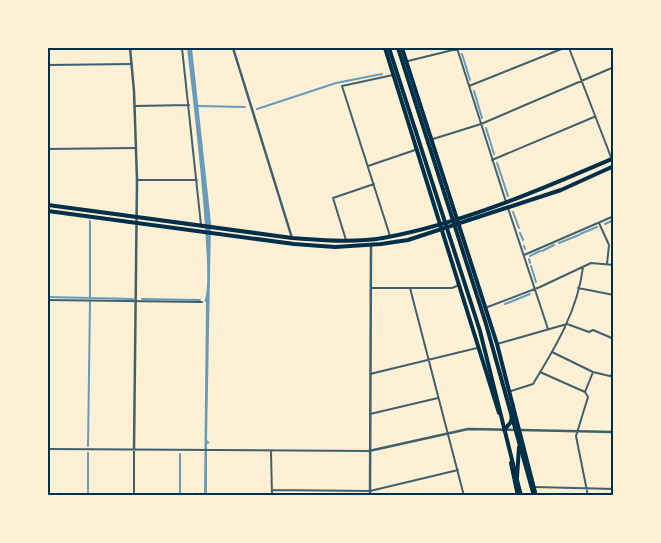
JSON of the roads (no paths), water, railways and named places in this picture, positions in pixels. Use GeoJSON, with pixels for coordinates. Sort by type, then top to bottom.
{"type":"FeatureCollection","features":[{"type":"Feature","properties":{"kind":"main road"},"geometry":{"type":"LineString","coordinates":[[385,48],[504,430],[519,495]]}},
{"type":"Feature","properties":{"kind":"main road"},"geometry":{"type":"LineString","coordinates":[[389,48],[480,331],[519,495]]}},
{"type":"Feature","properties":{"kind":"main road"},"geometry":{"type":"LineString","coordinates":[[398,48],[486,324],[535,496]]}},
{"type":"Feature","properties":{"kind":"main road"},"geometry":{"type":"LineString","coordinates":[[402,48],[511,391],[535,496]]}},
{"type":"Feature","properties":{"kind":"main road"},"geometry":{"type":"LineString","coordinates":[[48,205],[292,238],[346,240],[390,236],[441,223],[506,202],[612,159]]}},
{"type":"Feature","properties":{"kind":"main road"},"geometry":{"type":"LineString","coordinates":[[48,211],[321,246],[372,245],[408,240],[443,230],[561,190],[614,166]]}},
{"type":"Feature","properties":{"kind":"main road"},"geometry":{"type":"LineString","coordinates":[[504,430],[511,422],[513,401]]}},
{"type":"Feature","properties":{"kind":"main road"},"geometry":{"type":"LineString","coordinates":[[519,495],[518,437],[521,430]]}},
{"type":"Feature","properties":{"kind":"street"},"geometry":{"type":"LineString","coordinates":[[130,48],[135,106],[137,180],[134,496]]}},
{"type":"Feature","properties":{"kind":"street"},"geometry":{"type":"LineString","coordinates":[[182,48],[202,225]]}},
{"type":"Feature","properties":{"kind":"street"},"geometry":{"type":"LineString","coordinates":[[233,48],[292,238]]}},
{"type":"Feature","properties":{"kind":"street"},"geometry":{"type":"LineString","coordinates":[[457,48],[506,202]]}},
{"type":"Feature","properties":{"kind":"street"},"geometry":{"type":"LineString","coordinates":[[406,62],[461,48]]}},
{"type":"Feature","properties":{"kind":"street"},"geometry":{"type":"LineString","coordinates":[[469,86],[564,48]]}},
{"type":"Feature","properties":{"kind":"street"},"geometry":{"type":"LineString","coordinates":[[569,48],[614,166]]}},
{"type":"Feature","properties":{"kind":"street"},"geometry":{"type":"LineString","coordinates":[[48,65],[132,64]]}},
{"type":"Feature","properties":{"kind":"street"},"geometry":{"type":"LineString","coordinates":[[432,140],[481,124],[614,66]]}},
{"type":"Feature","properties":{"kind":"street"},"geometry":{"type":"LineString","coordinates":[[390,236],[342,86],[393,75]]}},
{"type":"Feature","properties":{"kind":"street"},"geometry":{"type":"LineString","coordinates":[[135,106],[189,105]]}},
{"type":"Feature","properties":{"kind":"street"},"geometry":{"type":"LineString","coordinates":[[492,160],[595,116]]}},
{"type":"Feature","properties":{"kind":"street"},"geometry":{"type":"LineString","coordinates":[[48,149],[136,148]]}},
{"type":"Feature","properties":{"kind":"street"},"geometry":{"type":"LineString","coordinates":[[368,166],[416,150]]}},
{"type":"Feature","properties":{"kind":"street"},"geometry":{"type":"LineString","coordinates":[[137,180],[197,180]]}},
{"type":"Feature","properties":{"kind":"street"},"geometry":{"type":"LineString","coordinates":[[346,240],[333,198],[374,184]]}},
{"type":"Feature","properties":{"kind":"street"},"geometry":{"type":"LineString","coordinates":[[508,208],[548,330]]}},
{"type":"Feature","properties":{"kind":"street"},"geometry":{"type":"LineString","coordinates":[[524,255],[614,216]]}},
{"type":"Feature","properties":{"kind":"street"},"geometry":{"type":"LineString","coordinates":[[599,223],[609,245],[607,264]]}},
{"type":"Feature","properties":{"kind":"street"},"geometry":{"type":"LineString","coordinates":[[370,496],[372,245]]}},
{"type":"Feature","properties":{"kind":"street"},"geometry":{"type":"LineString","coordinates":[[485,308],[591,263],[614,265]]}},
{"type":"Feature","properties":{"kind":"street"},"geometry":{"type":"LineString","coordinates":[[511,391],[531,385],[552,352],[567,324],[583,267]]}},
{"type":"Feature","properties":{"kind":"street"},"geometry":{"type":"LineString","coordinates":[[371,288],[452,288],[460,285]]}},
{"type":"Feature","properties":{"kind":"street"},"geometry":{"type":"LineString","coordinates":[[410,288],[464,496]]}},
{"type":"Feature","properties":{"kind":"street"},"geometry":{"type":"LineString","coordinates":[[578,288],[614,295]]}},
{"type":"Feature","properties":{"kind":"street"},"geometry":{"type":"LineString","coordinates":[[48,300],[202,302]]}},
{"type":"Feature","properties":{"kind":"street"},"geometry":{"type":"LineString","coordinates":[[497,344],[567,324],[589,332],[593,330],[614,339]]}},
{"type":"Feature","properties":{"kind":"street"},"geometry":{"type":"LineString","coordinates":[[370,374],[479,347]]}},
{"type":"Feature","properties":{"kind":"street"},"geometry":{"type":"LineString","coordinates":[[552,352],[593,372],[612,376],[614,369]]}},
{"type":"Feature","properties":{"kind":"street"},"geometry":{"type":"LineString","coordinates":[[540,372],[585,392],[588,397],[576,436],[588,496]]}},
{"type":"Feature","properties":{"kind":"street"},"geometry":{"type":"LineString","coordinates":[[585,392],[593,372]]}},
{"type":"Feature","properties":{"kind":"street"},"geometry":{"type":"LineString","coordinates":[[370,414],[438,398]]}},
{"type":"Feature","properties":{"kind":"street"},"geometry":{"type":"LineString","coordinates":[[48,448],[370,451],[468,430],[614,432]]}},
{"type":"Feature","properties":{"kind":"street"},"geometry":{"type":"LineString","coordinates":[[272,451],[272,496]]}},
{"type":"Feature","properties":{"kind":"street"},"geometry":{"type":"LineString","coordinates":[[272,490],[370,490],[458,470]]}},
{"type":"Feature","properties":{"kind":"street"},"geometry":{"type":"LineString","coordinates":[[534,487],[614,489]]}},
{"type":"Feature","properties":{"kind":"street"},"geometry":{"type":"LineString","coordinates":[[507,496],[519,495]]}},
{"type":"Feature","properties":{"kind":"water"},"geometry":{"type":"Polygon","coordinates":[[[187,48],[192,48],[211,223],[207,440],[210,443],[207,444],[207,496],[204,495],[206,302],[204,301],[207,287],[207,260],[202,181],[187,48]]]}},
{"type":"Feature","properties":{"kind":"waterway"},"geometry":{"type":"LineString","coordinates":[[462,54],[470,80]]}},
{"type":"Feature","properties":{"kind":"waterway"},"geometry":{"type":"LineString","coordinates":[[257,109],[336,83],[382,74]]}},
{"type":"Feature","properties":{"kind":"waterway"},"geometry":{"type":"LineString","coordinates":[[474,91],[482,118]]}},
{"type":"Feature","properties":{"kind":"waterway"},"geometry":{"type":"LineString","coordinates":[[197,106],[245,107]]}},
{"type":"Feature","properties":{"kind":"waterway"},"geometry":{"type":"LineString","coordinates":[[486,128],[494,154]]}},
{"type":"Feature","properties":{"kind":"waterway"},"geometry":{"type":"LineString","coordinates":[[497,163],[508,196]]}},
{"type":"Feature","properties":{"kind":"waterway"},"geometry":{"type":"LineString","coordinates":[[513,212],[519,228]]}},
{"type":"Feature","properties":{"kind":"waterway"},"geometry":{"type":"LineString","coordinates":[[605,224],[614,220]]}},
{"type":"Feature","properties":{"kind":"waterway"},"geometry":{"type":"LineString","coordinates":[[90,221],[90,298]]}},
{"type":"Feature","properties":{"kind":"waterway"},"geometry":{"type":"LineString","coordinates":[[580,234],[597,227]]}},
{"type":"Feature","properties":{"kind":"waterway"},"geometry":{"type":"LineString","coordinates":[[520,233],[523,240]]}},
{"type":"Feature","properties":{"kind":"waterway"},"geometry":{"type":"LineString","coordinates":[[559,243],[579,235]]}},
{"type":"Feature","properties":{"kind":"waterway"},"geometry":{"type":"LineString","coordinates":[[542,251],[554,245]]}},
{"type":"Feature","properties":{"kind":"waterway"},"geometry":{"type":"LineString","coordinates":[[530,256],[540,251]]}},
{"type":"Feature","properties":{"kind":"waterway"},"geometry":{"type":"LineString","coordinates":[[529,259],[530,263]]}},
{"type":"Feature","properties":{"kind":"waterway"},"geometry":{"type":"LineString","coordinates":[[531,266],[536,282]]}},
{"type":"Feature","properties":{"kind":"waterway"},"geometry":{"type":"LineString","coordinates":[[505,304],[530,294]]}},
{"type":"Feature","properties":{"kind":"waterway"},"geometry":{"type":"LineString","coordinates":[[48,297],[133,299]]}},
{"type":"Feature","properties":{"kind":"waterway"},"geometry":{"type":"LineString","coordinates":[[142,299],[200,300]]}},
{"type":"Feature","properties":{"kind":"waterway"},"geometry":{"type":"LineString","coordinates":[[88,446],[90,302]]}},
{"type":"Feature","properties":{"kind":"waterway"},"geometry":{"type":"LineString","coordinates":[[88,453],[88,496]]}},
{"type":"Feature","properties":{"kind":"waterway"},"geometry":{"type":"LineString","coordinates":[[180,454],[180,496]]}}]}
